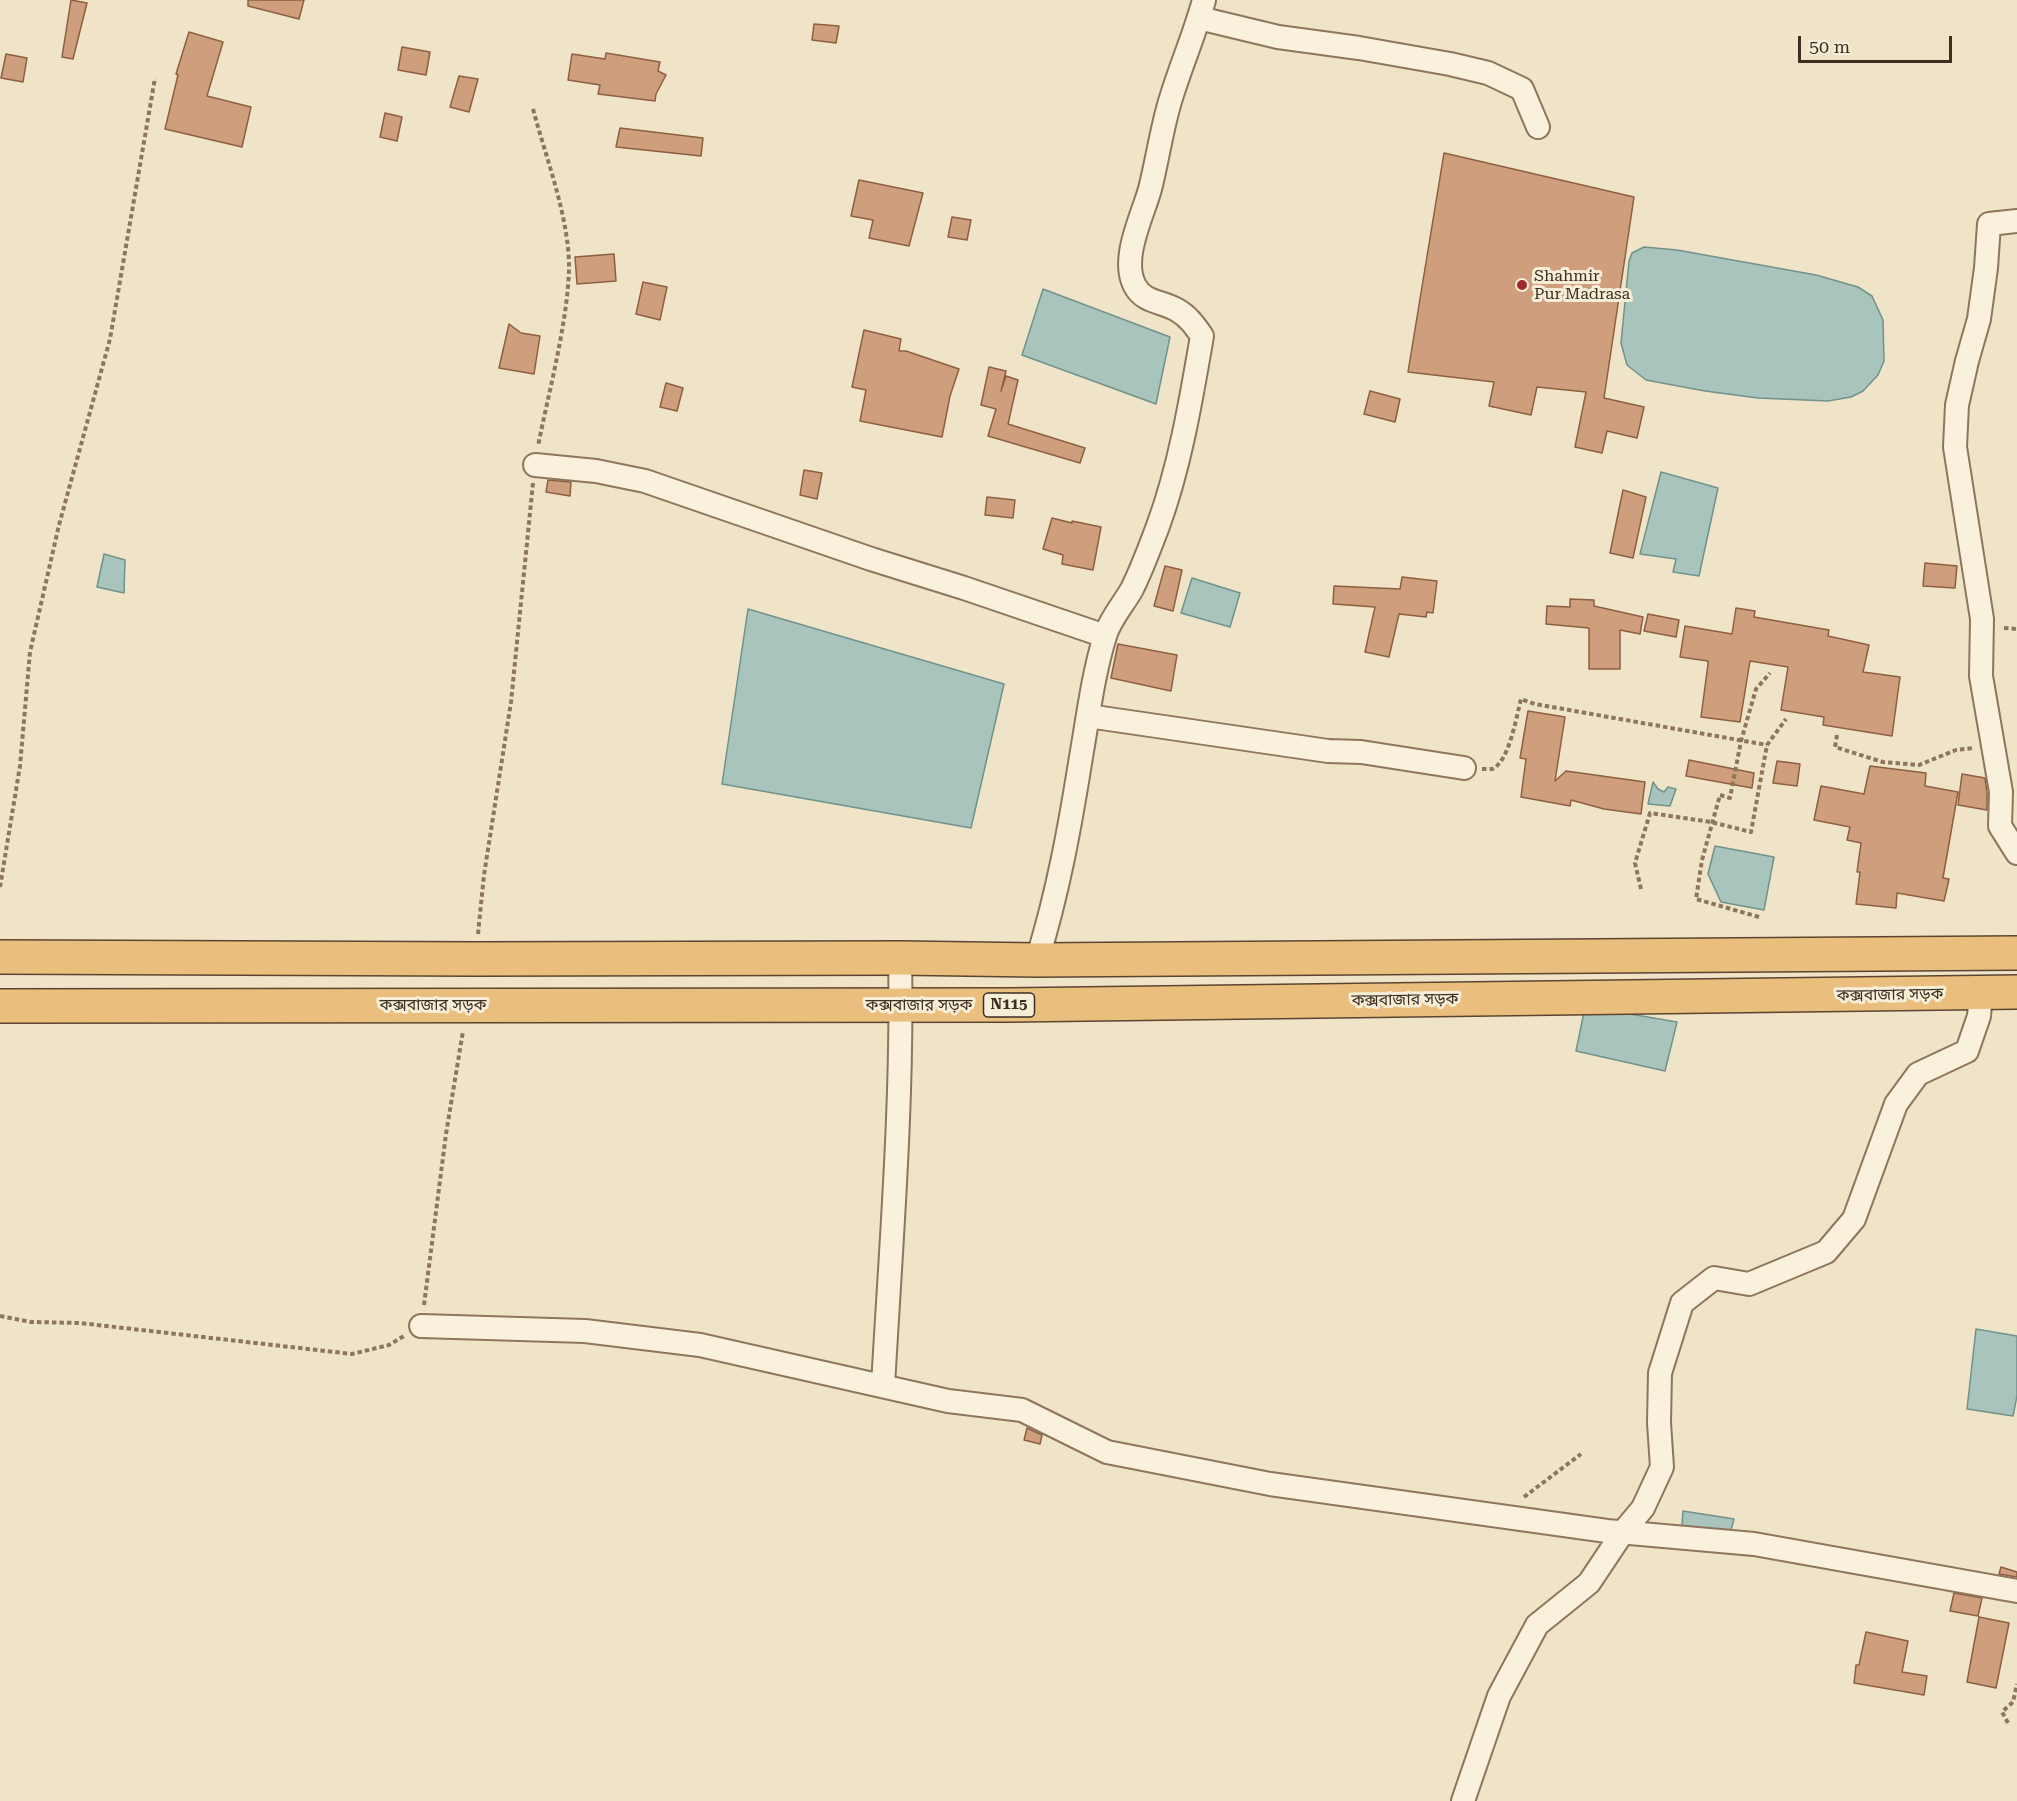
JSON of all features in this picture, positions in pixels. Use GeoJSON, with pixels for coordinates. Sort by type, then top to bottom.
{"type":"FeatureCollection","features":[{"type":"Feature","properties":{"kind":"highway"},"geometry":{"type":"LineString","coordinates":[[0,957],[1037,960],[2017,953]]}},
{"type":"Feature","properties":{"kind":"highway","name":"কক্সবাজার সড়ক"},"geometry":{"type":"LineString","coordinates":[[0,1006],[901,1005],[2017,992]]}},
{"type":"Feature","properties":{"kind":"street"},"geometry":{"type":"LineString","coordinates":[[1037,960],[1050,920],[1062,868],[1088,716],[1105,636],[1132,588],[1158,525],[1173,478],[1202,336],[1194,324],[1176,310],[1150,301],[1135,286],[1129,265],[1171,97],[1201,9],[1278,37],[1412,57],[1488,73],[1522,89],[1538,127]]}},
{"type":"Feature","properties":{"kind":"street"},"geometry":{"type":"LineString","coordinates":[[2017,222],[1989,224],[1979,319],[1966,362],[1957,405],[1955,447],[1982,619],[1981,676],[2001,792],[2000,826],[2017,853]]}},
{"type":"Feature","properties":{"kind":"street"},"geometry":{"type":"LineString","coordinates":[[535,465],[596,471],[645,481],[1105,636]]}},
{"type":"Feature","properties":{"kind":"street"},"geometry":{"type":"LineString","coordinates":[[1088,716],[1464,768]]}},
{"type":"Feature","properties":{"kind":"street"},"geometry":{"type":"LineString","coordinates":[[883,1386],[901,1005],[900,958]]}},
{"type":"Feature","properties":{"kind":"street"},"geometry":{"type":"LineString","coordinates":[[1463,1801],[1499,1696],[1537,1625],[1589,1584],[1623,1532],[1643,1508],[1662,1467],[1659,1423],[1660,1373],[1682,1303],[1714,1278],[1749,1284],[1826,1252],[1854,1219],[1896,1104],[1917,1074],[1967,1050],[1979,1016],[1981,993]]}},
{"type":"Feature","properties":{"kind":"street"},"geometry":{"type":"LineString","coordinates":[[421,1326],[585,1331],[688,1343],[948,1401],[1022,1410],[1107,1452],[1270,1484],[1623,1532],[1754,1544],[2017,1591]]}},
{"type":"Feature","properties":{"kind":"path"},"geometry":{"type":"LineString","coordinates":[[0,887],[20,766],[30,652],[59,525],[110,339],[154,78]]}},
{"type":"Feature","properties":{"kind":"path"},"geometry":{"type":"LineString","coordinates":[[476,959],[484,875],[511,702],[535,465],[562,325],[569,269],[564,220],[533,109]]}},
{"type":"Feature","properties":{"kind":"path"},"geometry":{"type":"LineString","coordinates":[[2004,628],[2017,628]]}},
{"type":"Feature","properties":{"kind":"path"},"geometry":{"type":"LineString","coordinates":[[1759,916],[1696,899],[1711,822],[1720,795],[1730,798],[1741,741],[1756,689],[1770,673]]}},
{"type":"Feature","properties":{"kind":"path"},"geometry":{"type":"LineString","coordinates":[[1464,768],[1491,769],[1497,766],[1507,751],[1521,699],[1535,704],[1767,745]]}},
{"type":"Feature","properties":{"kind":"path"},"geometry":{"type":"LineString","coordinates":[[1641,889],[1635,862],[1650,813],[1711,822],[1751,832],[1767,745],[1786,719]]}},
{"type":"Feature","properties":{"kind":"path"},"geometry":{"type":"LineString","coordinates":[[1837,735],[1835,747],[1883,762],[1919,765],[1968,747],[1994,753]]}},
{"type":"Feature","properties":{"kind":"path"},"geometry":{"type":"LineString","coordinates":[[0,1316],[31,1322],[80,1323],[352,1354],[389,1345],[421,1326],[446,1134],[468,1005]]}},
{"type":"Feature","properties":{"kind":"path"},"geometry":{"type":"LineString","coordinates":[[1501,1515],[1581,1454]]}},
{"type":"Feature","properties":{"kind":"path"},"geometry":{"type":"LineString","coordinates":[[2008,1723],[2002,1712],[2013,1702],[2017,1684]]}},
{"type":"Feature","properties":{"kind":"water"},"geometry":{"type":"Polygon","coordinates":[[[1644,247],[1677,250],[1816,275],[1858,287],[1872,296],[1883,320],[1884,361],[1878,375],[1863,391],[1851,397],[1828,401],[1758,398],[1646,380],[1627,365],[1621,343],[1629,261],[1632,253],[1644,247]]]}},
{"type":"Feature","properties":{"kind":"water"},"geometry":{"type":"Polygon","coordinates":[[[1043,289],[1170,337],[1156,404],[1022,355],[1043,289]]]}},
{"type":"Feature","properties":{"kind":"water"},"geometry":{"type":"Polygon","coordinates":[[[1661,472],[1718,488],[1699,576],[1673,572],[1676,559],[1640,554],[1661,472]]]}},
{"type":"Feature","properties":{"kind":"water"},"geometry":{"type":"Polygon","coordinates":[[[104,554],[125,560],[124,593],[97,587],[104,554]]]}},
{"type":"Feature","properties":{"kind":"water"},"geometry":{"type":"Polygon","coordinates":[[[1192,578],[1240,593],[1230,627],[1181,613],[1192,578]]]}},
{"type":"Feature","properties":{"kind":"water"},"geometry":{"type":"Polygon","coordinates":[[[748,609],[1004,684],[971,828],[722,784],[748,609]]]}},
{"type":"Feature","properties":{"kind":"water"},"geometry":{"type":"Polygon","coordinates":[[[1653,782],[1658,789],[1664,792],[1668,787],[1676,789],[1670,806],[1648,804],[1653,782]]]}},
{"type":"Feature","properties":{"kind":"water"},"geometry":{"type":"Polygon","coordinates":[[[1715,846],[1774,857],[1764,910],[1721,902],[1708,874],[1715,846]]]}},
{"type":"Feature","properties":{"kind":"water"},"geometry":{"type":"Polygon","coordinates":[[[1584,1012],[1630,1014],[1677,1022],[1665,1071],[1576,1051],[1584,1012]]]}},
{"type":"Feature","properties":{"kind":"water"},"geometry":{"type":"Polygon","coordinates":[[[1976,1329],[2017,1336],[2017,1396],[2013,1416],[1967,1409],[1976,1329]]]}},
{"type":"Feature","properties":{"kind":"water"},"geometry":{"type":"Polygon","coordinates":[[[1683,1511],[1734,1519],[1730,1534],[1682,1526],[1683,1511]]]}},
{"type":"Feature","properties":{"kind":"building"},"geometry":{"type":"Polygon","coordinates":[[[71,0],[87,3],[73,59],[62,57],[71,0]]]}},
{"type":"Feature","properties":{"kind":"building"},"geometry":{"type":"Polygon","coordinates":[[[248,0],[304,0],[299,19],[248,6],[248,0]]]}},
{"type":"Feature","properties":{"kind":"building"},"geometry":{"type":"Polygon","coordinates":[[[814,24],[839,26],[836,43],[812,40],[814,24]]]}},
{"type":"Feature","properties":{"kind":"building"},"geometry":{"type":"Polygon","coordinates":[[[189,32],[223,42],[207,96],[251,107],[242,147],[165,129],[178,75],[176,74],[189,32]]]}},
{"type":"Feature","properties":{"kind":"building"},"geometry":{"type":"Polygon","coordinates":[[[402,47],[430,52],[426,75],[398,70],[402,47]]]}},
{"type":"Feature","properties":{"kind":"building"},"geometry":{"type":"Polygon","coordinates":[[[606,53],[660,62],[658,71],[666,75],[656,94],[655,101],[598,94],[600,85],[568,80],[572,54],[605,59],[606,53]]]}},
{"type":"Feature","properties":{"kind":"building"},"geometry":{"type":"Polygon","coordinates":[[[6,54],[27,58],[23,82],[1,78],[6,54]]]}},
{"type":"Feature","properties":{"kind":"building"},"geometry":{"type":"Polygon","coordinates":[[[459,76],[478,79],[469,112],[450,107],[459,76]]]}},
{"type":"Feature","properties":{"kind":"building"},"geometry":{"type":"Polygon","coordinates":[[[385,113],[402,117],[397,141],[380,137],[385,113]]]}},
{"type":"Feature","properties":{"kind":"building"},"geometry":{"type":"Polygon","coordinates":[[[620,128],[703,138],[701,156],[616,147],[620,128]]]}},
{"type":"Feature","properties":{"kind":"building","name":"Shahmir Pur Madrasa"},"geometry":{"type":"Polygon","coordinates":[[[1444,153],[1634,197],[1604,398],[1644,407],[1637,438],[1607,431],[1602,453],[1575,447],[1586,392],[1537,387],[1531,415],[1489,406],[1494,382],[1408,372],[1444,153]]]}},
{"type":"Feature","properties":{"kind":"building"},"geometry":{"type":"Polygon","coordinates":[[[859,180],[923,193],[909,246],[869,238],[873,220],[851,216],[859,180]]]}},
{"type":"Feature","properties":{"kind":"building"},"geometry":{"type":"Polygon","coordinates":[[[952,217],[971,220],[967,240],[948,237],[952,217]]]}},
{"type":"Feature","properties":{"kind":"building"},"geometry":{"type":"Polygon","coordinates":[[[614,254],[616,281],[577,284],[575,257],[614,254]]]}},
{"type":"Feature","properties":{"kind":"building"},"geometry":{"type":"Polygon","coordinates":[[[643,282],[667,287],[660,320],[636,314],[643,282]]]}},
{"type":"Feature","properties":{"kind":"building"},"geometry":{"type":"Polygon","coordinates":[[[509,324],[521,333],[540,336],[534,374],[499,368],[509,324]]]}},
{"type":"Feature","properties":{"kind":"building"},"geometry":{"type":"Polygon","coordinates":[[[864,330],[901,339],[899,351],[906,351],[959,369],[950,396],[942,437],[860,421],[866,390],[852,387],[864,330]]]}},
{"type":"Feature","properties":{"kind":"building"},"geometry":{"type":"Polygon","coordinates":[[[989,367],[1006,371],[1001,391],[1006,376],[1018,380],[1008,424],[1085,448],[1080,463],[988,436],[996,409],[981,405],[989,367]]]}},
{"type":"Feature","properties":{"kind":"building"},"geometry":{"type":"Polygon","coordinates":[[[666,383],[683,388],[677,411],[660,407],[666,383]]]}},
{"type":"Feature","properties":{"kind":"building"},"geometry":{"type":"Polygon","coordinates":[[[1370,391],[1400,399],[1395,422],[1364,414],[1370,391]]]}},
{"type":"Feature","properties":{"kind":"building"},"geometry":{"type":"Polygon","coordinates":[[[804,470],[822,473],[817,499],[800,495],[804,470]]]}},
{"type":"Feature","properties":{"kind":"building"},"geometry":{"type":"Polygon","coordinates":[[[548,480],[571,482],[570,496],[546,492],[548,480]]]}},
{"type":"Feature","properties":{"kind":"building"},"geometry":{"type":"Polygon","coordinates":[[[1623,490],[1646,497],[1633,558],[1610,553],[1623,490]]]}},
{"type":"Feature","properties":{"kind":"building"},"geometry":{"type":"Polygon","coordinates":[[[987,497],[1015,500],[1013,518],[985,515],[987,497]]]}},
{"type":"Feature","properties":{"kind":"building"},"geometry":{"type":"Polygon","coordinates":[[[1052,518],[1101,527],[1093,570],[1062,564],[1063,555],[1043,549],[1052,518]]]}},
{"type":"Feature","properties":{"kind":"building"},"geometry":{"type":"Polygon","coordinates":[[[1925,563],[1957,566],[1955,588],[1923,586],[1925,563]]]}},
{"type":"Feature","properties":{"kind":"building"},"geometry":{"type":"Polygon","coordinates":[[[1165,566],[1182,570],[1173,611],[1154,606],[1165,566]]]}},
{"type":"Feature","properties":{"kind":"building"},"geometry":{"type":"Polygon","coordinates":[[[1402,577],[1437,581],[1433,613],[1427,612],[1426,617],[1399,614],[1389,657],[1365,652],[1375,607],[1333,604],[1334,586],[1400,589],[1402,577]]]}},
{"type":"Feature","properties":{"kind":"building"},"geometry":{"type":"Polygon","coordinates":[[[1570,599],[1594,600],[1594,606],[1643,617],[1640,634],[1620,630],[1620,669],[1589,669],[1589,628],[1546,624],[1547,606],[1570,607],[1570,599]]]}},
{"type":"Feature","properties":{"kind":"building"},"geometry":{"type":"Polygon","coordinates":[[[1736,608],[1755,611],[1754,617],[1829,630],[1828,636],[1869,645],[1863,672],[1900,677],[1892,736],[1823,725],[1824,717],[1781,710],[1788,667],[1750,661],[1740,722],[1701,717],[1708,661],[1680,657],[1685,626],[1732,634],[1736,608]]]}},
{"type":"Feature","properties":{"kind":"building"},"geometry":{"type":"Polygon","coordinates":[[[1648,614],[1679,620],[1676,637],[1644,631],[1648,614]]]}},
{"type":"Feature","properties":{"kind":"building"},"geometry":{"type":"Polygon","coordinates":[[[1118,644],[1177,655],[1171,691],[1111,678],[1118,644]]]}},
{"type":"Feature","properties":{"kind":"building"},"geometry":{"type":"Polygon","coordinates":[[[1528,711],[1565,717],[1555,781],[1566,771],[1645,782],[1641,814],[1604,809],[1571,800],[1570,806],[1521,797],[1526,759],[1520,758],[1528,711]]]}},
{"type":"Feature","properties":{"kind":"building"},"geometry":{"type":"Polygon","coordinates":[[[1689,760],[1754,773],[1752,788],[1686,776],[1689,760]]]}},
{"type":"Feature","properties":{"kind":"building"},"geometry":{"type":"Polygon","coordinates":[[[1777,761],[1800,764],[1797,786],[1773,783],[1777,761]]]}},
{"type":"Feature","properties":{"kind":"building"},"geometry":{"type":"Polygon","coordinates":[[[1870,766],[1926,773],[1925,786],[1958,792],[1943,878],[1949,879],[1944,901],[1897,893],[1896,908],[1856,904],[1861,843],[1847,840],[1850,827],[1814,820],[1821,786],[1864,794],[1870,766]]]}},
{"type":"Feature","properties":{"kind":"building"},"geometry":{"type":"Polygon","coordinates":[[[1962,774],[1985,778],[1987,810],[1958,805],[1962,774]]]}},
{"type":"Feature","properties":{"kind":"building"},"geometry":{"type":"Polygon","coordinates":[[[1027,1428],[1042,1435],[1040,1444],[1024,1440],[1027,1428]]]}},
{"type":"Feature","properties":{"kind":"building"},"geometry":{"type":"Polygon","coordinates":[[[2001,1567],[2017,1572],[2017,1577],[1999,1574],[2001,1567]]]}},
{"type":"Feature","properties":{"kind":"building"},"geometry":{"type":"Polygon","coordinates":[[[1954,1593],[1982,1598],[1978,1616],[1950,1611],[1954,1593]]]}},
{"type":"Feature","properties":{"kind":"building"},"geometry":{"type":"Polygon","coordinates":[[[1979,1617],[2009,1623],[1996,1688],[1967,1682],[1979,1617]]]}},
{"type":"Feature","properties":{"kind":"building"},"geometry":{"type":"Polygon","coordinates":[[[1866,1632],[1908,1641],[1902,1672],[1927,1676],[1924,1695],[1854,1683],[1856,1665],[1859,1665],[1866,1632]]]}},
{"type":"Feature","properties":{"kind":"place","name":"Shahmir Pur Madrasa"},"geometry":{"type":"Point","coordinates":[1522,285]}}]}
